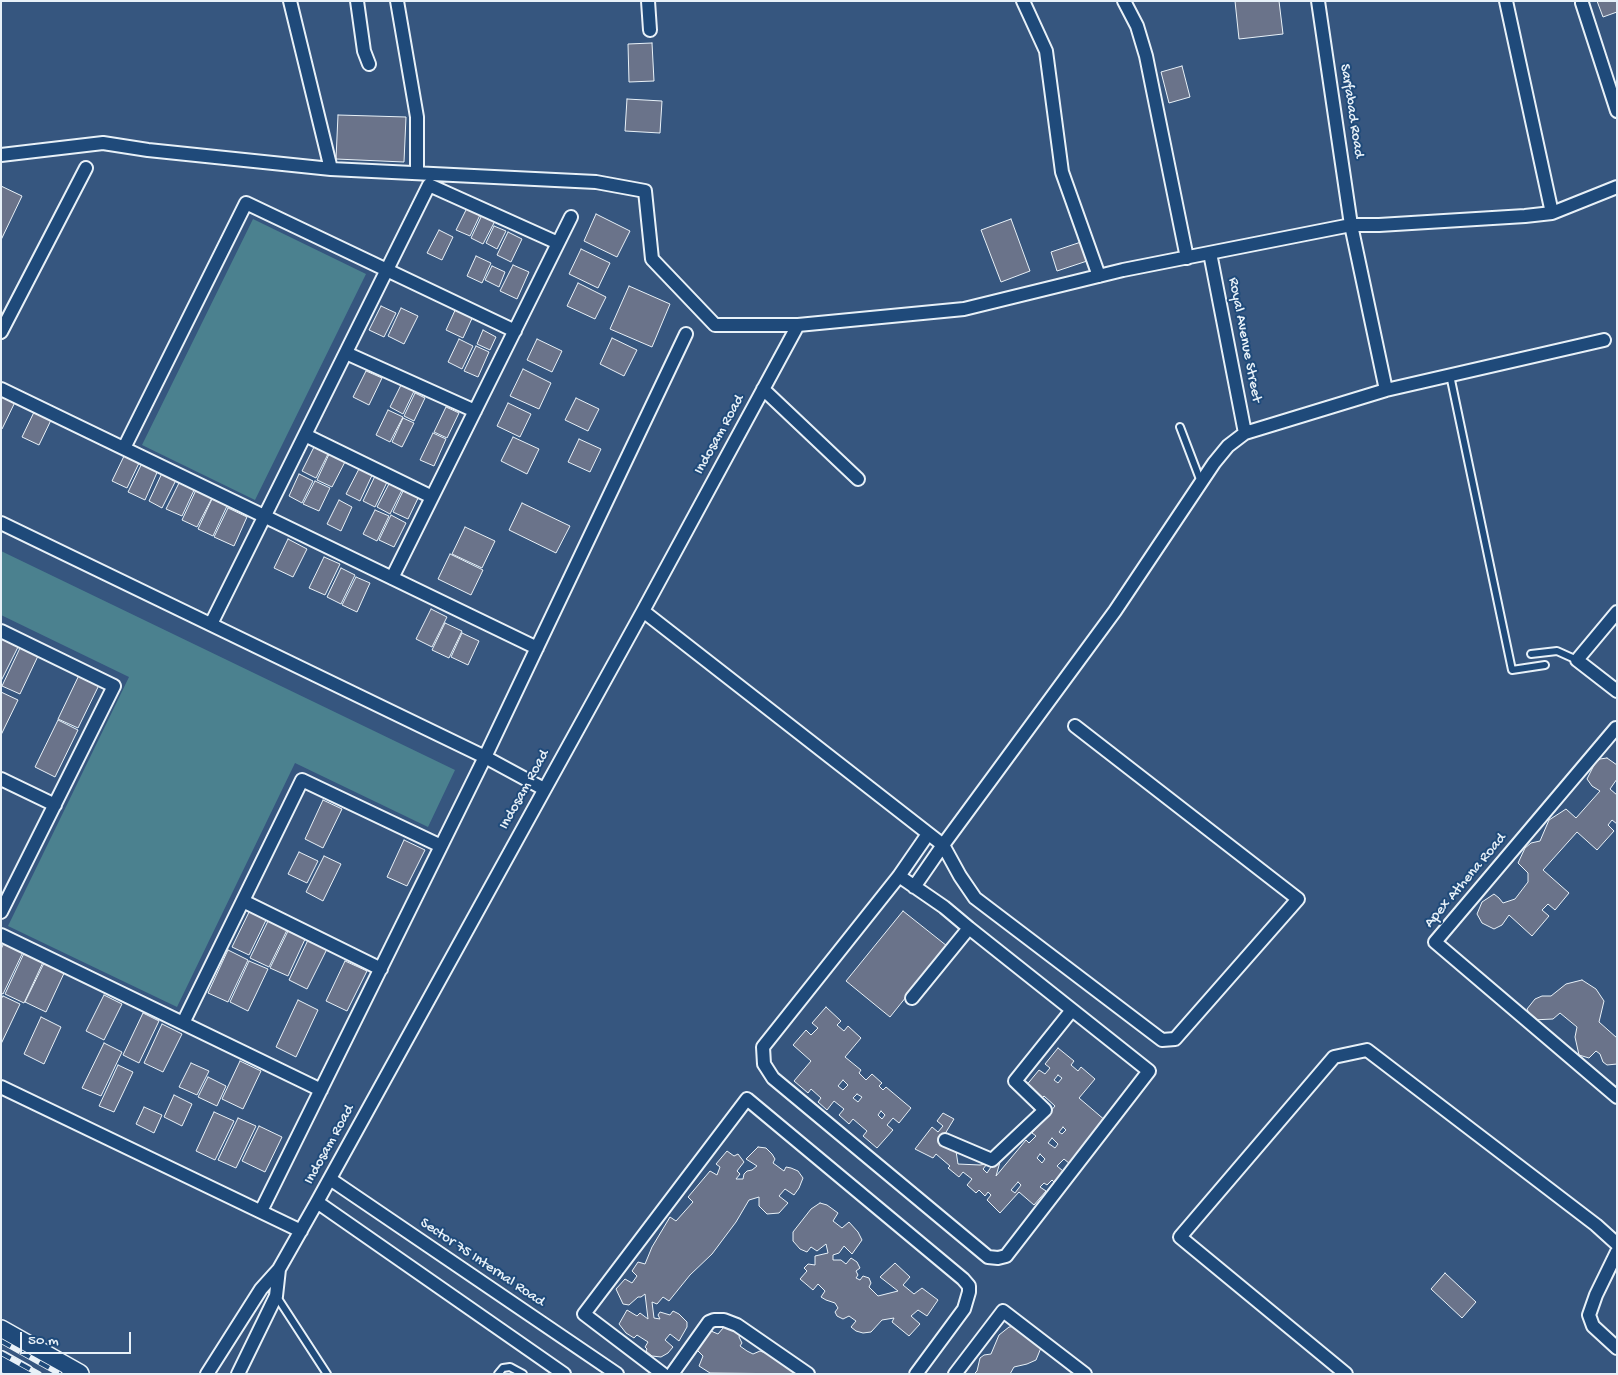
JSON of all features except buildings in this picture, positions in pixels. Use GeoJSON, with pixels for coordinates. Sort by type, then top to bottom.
{"type":"FeatureCollection","features":[{"type":"Feature","properties":{"kind":"main road"},"geometry":{"type":"LineString","coordinates":[[1,1330],[79,1374]]}},
{"type":"Feature","properties":{"kind":"main road"},"geometry":{"type":"LineString","coordinates":[[1,1361],[24,1374]]}},
{"type":"Feature","properties":{"kind":"street"},"geometry":{"type":"LineString","coordinates":[[290,1],[331,169]]}},
{"type":"Feature","properties":{"kind":"street"},"geometry":{"type":"LineString","coordinates":[[357,1],[364,51],[369,64]]}},
{"type":"Feature","properties":{"kind":"street"},"geometry":{"type":"LineString","coordinates":[[396,1],[417,117],[417,173]]}},
{"type":"Feature","properties":{"kind":"street"},"geometry":{"type":"LineString","coordinates":[[648,1],[650,30]]}},
{"type":"Feature","properties":{"kind":"street"},"geometry":{"type":"LineString","coordinates":[[1023,1],[1046,51],[1062,172],[1099,276]]}},
{"type":"Feature","properties":{"kind":"street"},"geometry":{"type":"LineString","coordinates":[[1124,1],[1136,26],[1146,56],[1187,258]]}},
{"type":"Feature","properties":{"kind":"street","name":"Sarfabad Road"},"geometry":{"type":"LineString","coordinates":[[1318,1],[1352,225],[1386,390]]}},
{"type":"Feature","properties":{"kind":"street"},"geometry":{"type":"LineString","coordinates":[[1506,1],[1552,213]]}},
{"type":"Feature","properties":{"kind":"street"},"geometry":{"type":"LineString","coordinates":[[1582,2],[1617,111]]}},
{"type":"Feature","properties":{"kind":"street"},"geometry":{"type":"LineString","coordinates":[[1,155],[103,143],[148,150],[331,169],[596,182],[645,191],[652,259],[715,325],[798,325],[964,309],[1099,276],[1352,225],[1379,225],[1552,213],[1617,188]]}},
{"type":"Feature","properties":{"kind":"street"},"geometry":{"type":"LineString","coordinates":[[1,332],[86,168]]}},
{"type":"Feature","properties":{"kind":"street"},"geometry":{"type":"LineString","coordinates":[[211,624],[429,185],[558,243]]}},
{"type":"Feature","properties":{"kind":"street"},"geometry":{"type":"LineString","coordinates":[[124,448],[246,203],[515,331]]}},
{"type":"Feature","properties":{"kind":"street"},"geometry":{"type":"LineString","coordinates":[[392,578],[571,217]]}},
{"type":"Feature","properties":{"kind":"street","name":"Royal Avenue Street"},"geometry":{"type":"LineString","coordinates":[[1210,253],[1245,433]]}},
{"type":"Feature","properties":{"kind":"street","name":"Indosam Road"},"geometry":{"type":"LineString","coordinates":[[207,1374],[261,1289],[279,1269],[301,1231],[798,325]]}},
{"type":"Feature","properties":{"kind":"street"},"geometry":{"type":"LineString","coordinates":[[261,1212],[485,758],[686,334]]}},
{"type":"Feature","properties":{"kind":"street"},"geometry":{"type":"LineString","coordinates":[[914,886],[1115,610],[1201,482],[1228,446],[1245,433],[1386,390],[1604,340]]}},
{"type":"Feature","properties":{"kind":"street"},"geometry":{"type":"LineString","coordinates":[[346,353],[475,411]]}},
{"type":"Feature","properties":{"kind":"street"},"geometry":{"type":"LineString","coordinates":[[1,389],[537,648]]}},
{"type":"Feature","properties":{"kind":"street"},"geometry":{"type":"LineString","coordinates":[[763,389],[858,479]]}},
{"type":"Feature","properties":{"kind":"street"},"geometry":{"type":"LineString","coordinates":[[305,435],[432,498]]}},
{"type":"Feature","properties":{"kind":"street"},"geometry":{"type":"LineString","coordinates":[[1,523],[485,758],[544,789]]}},
{"type":"Feature","properties":{"kind":"street"},"geometry":{"type":"LineString","coordinates":[[642,611],[943,845],[975,898],[1162,1040],[1175,1039],[1298,899],[1075,726]]}},
{"type":"Feature","properties":{"kind":"street"},"geometry":{"type":"LineString","coordinates":[[1617,612],[1577,660],[1617,691]]}},
{"type":"Feature","properties":{"kind":"street"},"geometry":{"type":"LineString","coordinates":[[1,631],[114,686],[1,912]]}},
{"type":"Feature","properties":{"kind":"street","name":"Apex Athena Road"},"geometry":{"type":"LineString","coordinates":[[1617,729],[1436,942],[1617,1097]]}},
{"type":"Feature","properties":{"kind":"street"},"geometry":{"type":"LineString","coordinates":[[1,779],[55,805]]}},
{"type":"Feature","properties":{"kind":"street"},"geometry":{"type":"LineString","coordinates":[[183,1023],[302,780],[441,846]]}},
{"type":"Feature","properties":{"kind":"street"},"geometry":{"type":"LineString","coordinates":[[899,876],[944,907],[1149,1071],[1006,1256],[998,1258],[988,1257],[773,1078],[764,1064],[763,1047],[899,876],[928,834]]}},
{"type":"Feature","properties":{"kind":"street"},"geometry":{"type":"LineString","coordinates":[[243,901],[380,969]]}},
{"type":"Feature","properties":{"kind":"street"},"geometry":{"type":"LineString","coordinates":[[912,998],[969,928]]}},
{"type":"Feature","properties":{"kind":"street"},"geometry":{"type":"LineString","coordinates":[[1,935],[321,1090]]}},
{"type":"Feature","properties":{"kind":"street"},"geometry":{"type":"LineString","coordinates":[[945,1140],[992,1160],[1045,1110],[1015,1081],[1072,1010]]}},
{"type":"Feature","properties":{"kind":"street"},"geometry":{"type":"LineString","coordinates":[[1346,1374],[1180,1237],[1334,1057],[1367,1050],[1596,1225],[1617,1244]]}},
{"type":"Feature","properties":{"kind":"street"},"geometry":{"type":"LineString","coordinates":[[1,1087],[301,1231]]}},
{"type":"Feature","properties":{"kind":"street"},"geometry":{"type":"LineString","coordinates":[[663,1374],[584,1314],[748,1099],[963,1279],[968,1286],[969,1292],[964,1309],[916,1374]]}},
{"type":"Feature","properties":{"kind":"street","name":"Sector 75 Internal Road"},"geometry":{"type":"LineString","coordinates":[[330,1179],[617,1374]]}},
{"type":"Feature","properties":{"kind":"street"},"geometry":{"type":"LineString","coordinates":[[317,1202],[564,1374]]}},
{"type":"Feature","properties":{"kind":"street"},"geometry":{"type":"LineString","coordinates":[[1617,1252],[1589,1315],[1593,1326],[1617,1348]]}},
{"type":"Feature","properties":{"kind":"street","name":"Indosam Road"},"geometry":{"type":"LineString","coordinates":[[238,1374],[276,1296],[279,1269]]}},
{"type":"Feature","properties":{"kind":"street"},"geometry":{"type":"LineString","coordinates":[[955,1374],[1003,1311],[1085,1374]]}},
{"type":"Feature","properties":{"kind":"street"},"geometry":{"type":"LineString","coordinates":[[672,1374],[710,1322],[724,1320],[737,1325],[808,1374]]}},
{"type":"Feature","properties":{"kind":"lane"},"geometry":{"type":"LineString","coordinates":[[1450,375],[1512,670],[1545,665]]}},
{"type":"Feature","properties":{"kind":"lane"},"geometry":{"type":"LineString","coordinates":[[1180,427],[1201,482]]}},
{"type":"Feature","properties":{"kind":"lane"},"geometry":{"type":"LineString","coordinates":[[1531,654],[1557,651],[1577,660]]}},
{"type":"Feature","properties":{"kind":"lane"},"geometry":{"type":"LineString","coordinates":[[276,1296],[327,1374]]}},
{"type":"Feature","properties":{"kind":"lane"},"geometry":{"type":"LineString","coordinates":[[498,1374],[503,1368],[510,1367],[523,1374]]}},
{"type":"Feature","properties":{"kind":"green space"},"geometry":{"type":"Polygon","coordinates":[[[253,219],[366,274],[255,500],[142,445],[253,219]]]}},
{"type":"Feature","properties":{"kind":"green space"},"geometry":{"type":"Polygon","coordinates":[[[1,551],[455,770],[428,827],[295,763],[177,1007],[8,926],[129,677],[1,615],[1,551]]]}},
{"type":"Feature","properties":{"kind":"railway"},"geometry":{"type":"LineString","coordinates":[[1,1341],[60,1374]]}},
{"type":"Feature","properties":{"kind":"railway"},"geometry":{"type":"LineString","coordinates":[[1,1353],[39,1374]]}}]}
